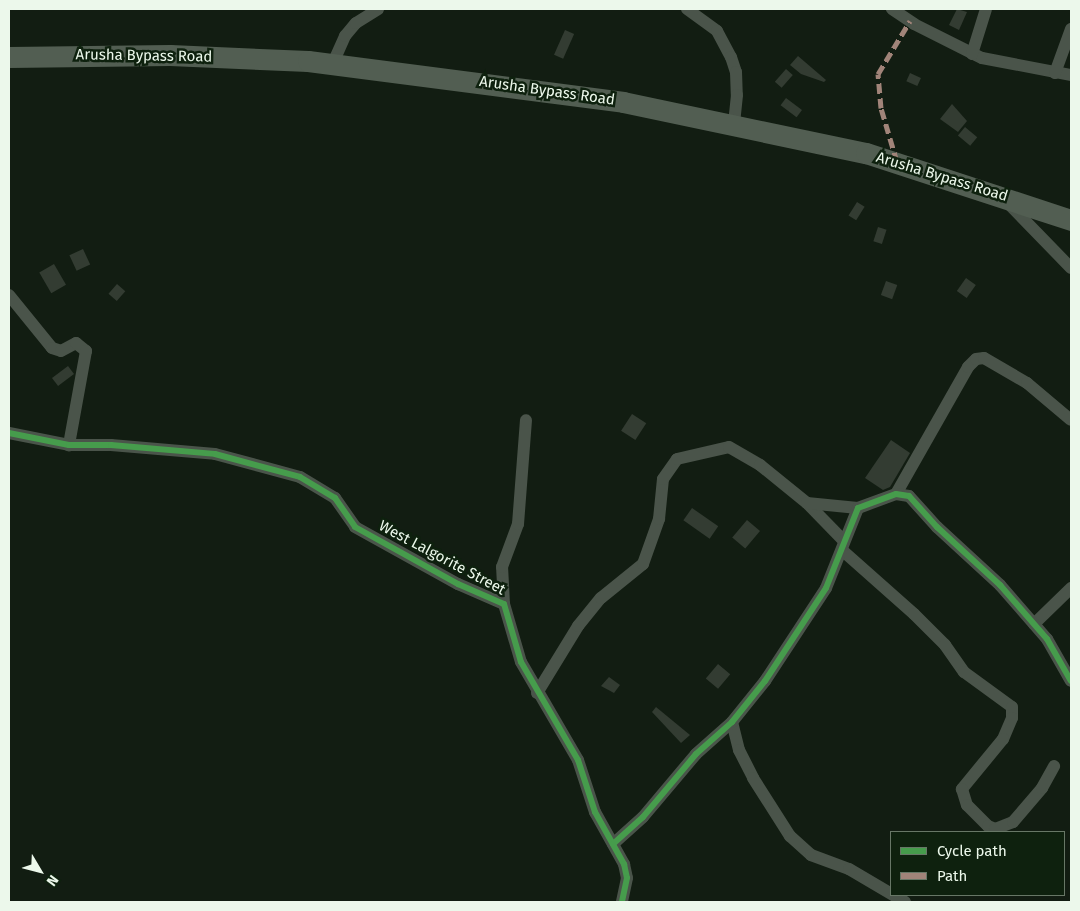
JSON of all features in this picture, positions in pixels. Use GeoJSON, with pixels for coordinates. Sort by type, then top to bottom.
{"type":"FeatureCollection","features":[{"type":"Feature","properties":{"kind":"main road","name":"Arusha Bypass Road"},"geometry":{"type":"LineString","coordinates":[[9,57],[170,55],[333,63],[614,100],[882,157],[999,194],[1071,220]]}},
{"type":"Feature","properties":{"kind":"street"},"geometry":{"type":"LineString","coordinates":[[333,63],[338,48],[356,23],[378,9]]}},
{"type":"Feature","properties":{"kind":"street"},"geometry":{"type":"LineString","coordinates":[[687,9],[717,31],[731,57],[736,72],[737,95],[734,124]]}},
{"type":"Feature","properties":{"kind":"street"},"geometry":{"type":"LineString","coordinates":[[892,9],[914,24],[972,54],[1071,75]]}},
{"type":"Feature","properties":{"kind":"street"},"geometry":{"type":"LineString","coordinates":[[972,54],[986,9]]}},
{"type":"Feature","properties":{"kind":"street"},"geometry":{"type":"LineString","coordinates":[[1055,73],[1071,29]]}},
{"type":"Feature","properties":{"kind":"street"},"geometry":{"type":"LineString","coordinates":[[999,194],[1071,268]]}},
{"type":"Feature","properties":{"kind":"street"},"geometry":{"type":"LineString","coordinates":[[9,295],[52,348],[61,350],[76,343],[86,351],[69,445]]}},
{"type":"Feature","properties":{"kind":"street"},"geometry":{"type":"LineString","coordinates":[[896,494],[968,367],[976,359],[984,358],[1027,383],[1071,420]]}},
{"type":"Feature","properties":{"kind":"street"},"geometry":{"type":"LineString","coordinates":[[504,604],[502,568],[518,524],[526,420]]}},
{"type":"Feature","properties":{"kind":"street","name":"West Lalgorite Street"},"geometry":{"type":"LineString","coordinates":[[9,433],[69,445],[111,445],[214,454],[300,477],[335,498],[355,527],[458,584],[504,604],[512,642],[537,693],[578,760],[595,812],[624,864],[627,878],[622,902]]}},
{"type":"Feature","properties":{"kind":"street"},"geometry":{"type":"LineString","coordinates":[[537,693],[578,626],[601,598],[643,564],[659,519],[663,479],[677,459],[729,447],[760,465],[807,503],[843,546],[945,645],[964,672],[1012,707],[1012,718],[1003,739],[962,789],[967,805],[988,826],[995,829],[1013,822],[1042,788],[1054,766]]}},
{"type":"Feature","properties":{"kind":"street"},"geometry":{"type":"LineString","coordinates":[[807,503],[858,508],[896,494],[909,496],[937,527],[1000,585],[1034,624],[1071,681]]}},
{"type":"Feature","properties":{"kind":"street"},"geometry":{"type":"LineString","coordinates":[[613,844],[642,817],[696,754],[732,722],[765,681],[815,606],[843,546],[858,508]]}},
{"type":"Feature","properties":{"kind":"street"},"geometry":{"type":"LineString","coordinates":[[1034,624],[1071,588]]}},
{"type":"Feature","properties":{"kind":"street"},"geometry":{"type":"LineString","coordinates":[[732,722],[739,750],[753,778],[790,836],[812,855],[849,869],[889,899],[905,902]]}},
{"type":"Feature","properties":{"kind":"building"},"geometry":{"type":"Polygon","coordinates":[[[957,9],[967,12],[959,30],[949,25],[957,9]]]}},
{"type":"Feature","properties":{"kind":"building"},"geometry":{"type":"Polygon","coordinates":[[[565,30],[574,34],[563,59],[554,55],[565,30]]]}},
{"type":"Feature","properties":{"kind":"building"},"geometry":{"type":"Polygon","coordinates":[[[798,56],[826,80],[824,82],[801,74],[790,65],[798,56]]]}},
{"type":"Feature","properties":{"kind":"building"},"geometry":{"type":"Polygon","coordinates":[[[786,69],[793,75],[782,88],[775,82],[786,69]]]}},
{"type":"Feature","properties":{"kind":"building"},"geometry":{"type":"Polygon","coordinates":[[[910,73],[921,78],[917,86],[906,81],[910,73]]]}},
{"type":"Feature","properties":{"kind":"building"},"geometry":{"type":"Polygon","coordinates":[[[786,98],[802,110],[797,117],[781,105],[786,98]]]}},
{"type":"Feature","properties":{"kind":"building"},"geometry":{"type":"Polygon","coordinates":[[[952,104],[967,121],[958,132],[940,119],[952,104]]]}},
{"type":"Feature","properties":{"kind":"building"},"geometry":{"type":"Polygon","coordinates":[[[965,127],[977,137],[970,146],[958,135],[965,127]]]}},
{"type":"Feature","properties":{"kind":"building"},"geometry":{"type":"Polygon","coordinates":[[[857,202],[865,207],[856,220],[849,216],[857,202]]]}},
{"type":"Feature","properties":{"kind":"building"},"geometry":{"type":"Polygon","coordinates":[[[878,227],[887,230],[882,244],[873,241],[878,227]]]}},
{"type":"Feature","properties":{"kind":"building"},"geometry":{"type":"Polygon","coordinates":[[[83,249],[90,264],[77,271],[69,255],[83,249]]]}},
{"type":"Feature","properties":{"kind":"building"},"geometry":{"type":"Polygon","coordinates":[[[54,264],[66,285],[51,293],[39,272],[54,264]]]}},
{"type":"Feature","properties":{"kind":"building"},"geometry":{"type":"Polygon","coordinates":[[[966,278],[976,285],[967,298],[957,291],[966,278]]]}},
{"type":"Feature","properties":{"kind":"building"},"geometry":{"type":"Polygon","coordinates":[[[886,281],[897,285],[892,299],[881,295],[886,281]]]}},
{"type":"Feature","properties":{"kind":"building"},"geometry":{"type":"Polygon","coordinates":[[[117,284],[125,291],[117,301],[108,294],[117,284]]]}},
{"type":"Feature","properties":{"kind":"building"},"geometry":{"type":"Polygon","coordinates":[[[68,366],[74,374],[58,386],[52,378],[68,366]]]}},
{"type":"Feature","properties":{"kind":"building"},"geometry":{"type":"Polygon","coordinates":[[[632,414],[646,423],[635,440],[621,431],[632,414]]]}},
{"type":"Feature","properties":{"kind":"building"},"geometry":{"type":"Polygon","coordinates":[[[891,440],[910,453],[890,487],[883,490],[865,478],[891,440]]]}},
{"type":"Feature","properties":{"kind":"building"},"geometry":{"type":"Polygon","coordinates":[[[692,508],[718,526],[710,539],[683,520],[692,508]]]}},
{"type":"Feature","properties":{"kind":"building"},"geometry":{"type":"Polygon","coordinates":[[[747,520],[760,531],[745,549],[732,538],[747,520]]]}},
{"type":"Feature","properties":{"kind":"building"},"geometry":{"type":"Polygon","coordinates":[[[718,664],[730,674],[718,689],[706,679],[718,664]]]}},
{"type":"Feature","properties":{"kind":"building"},"geometry":{"type":"Polygon","coordinates":[[[609,677],[620,685],[614,693],[601,686],[609,677]]]}},
{"type":"Feature","properties":{"kind":"building"},"geometry":{"type":"Polygon","coordinates":[[[656,707],[690,735],[681,743],[652,712],[656,707]]]}},
{"type":"Feature","properties":{"kind":"marked path"},"geometry":{"type":"LineString","coordinates":[[897,162],[881,108],[878,74],[910,21]]}},
{"type":"Feature","properties":{"kind":"cycle path"},"geometry":{"type":"LineString","coordinates":[[9,433],[69,445],[111,445],[215,454],[300,477],[335,498],[355,527],[458,584],[504,604],[521,662],[578,760],[595,812],[624,864],[627,878],[622,902]]}},
{"type":"Feature","properties":{"kind":"cycle path"},"geometry":{"type":"LineString","coordinates":[[613,844],[643,817],[696,754],[732,722],[765,681],[826,588],[858,508],[896,494],[909,496],[937,527],[1000,585],[1047,639],[1071,681]]}}]}
